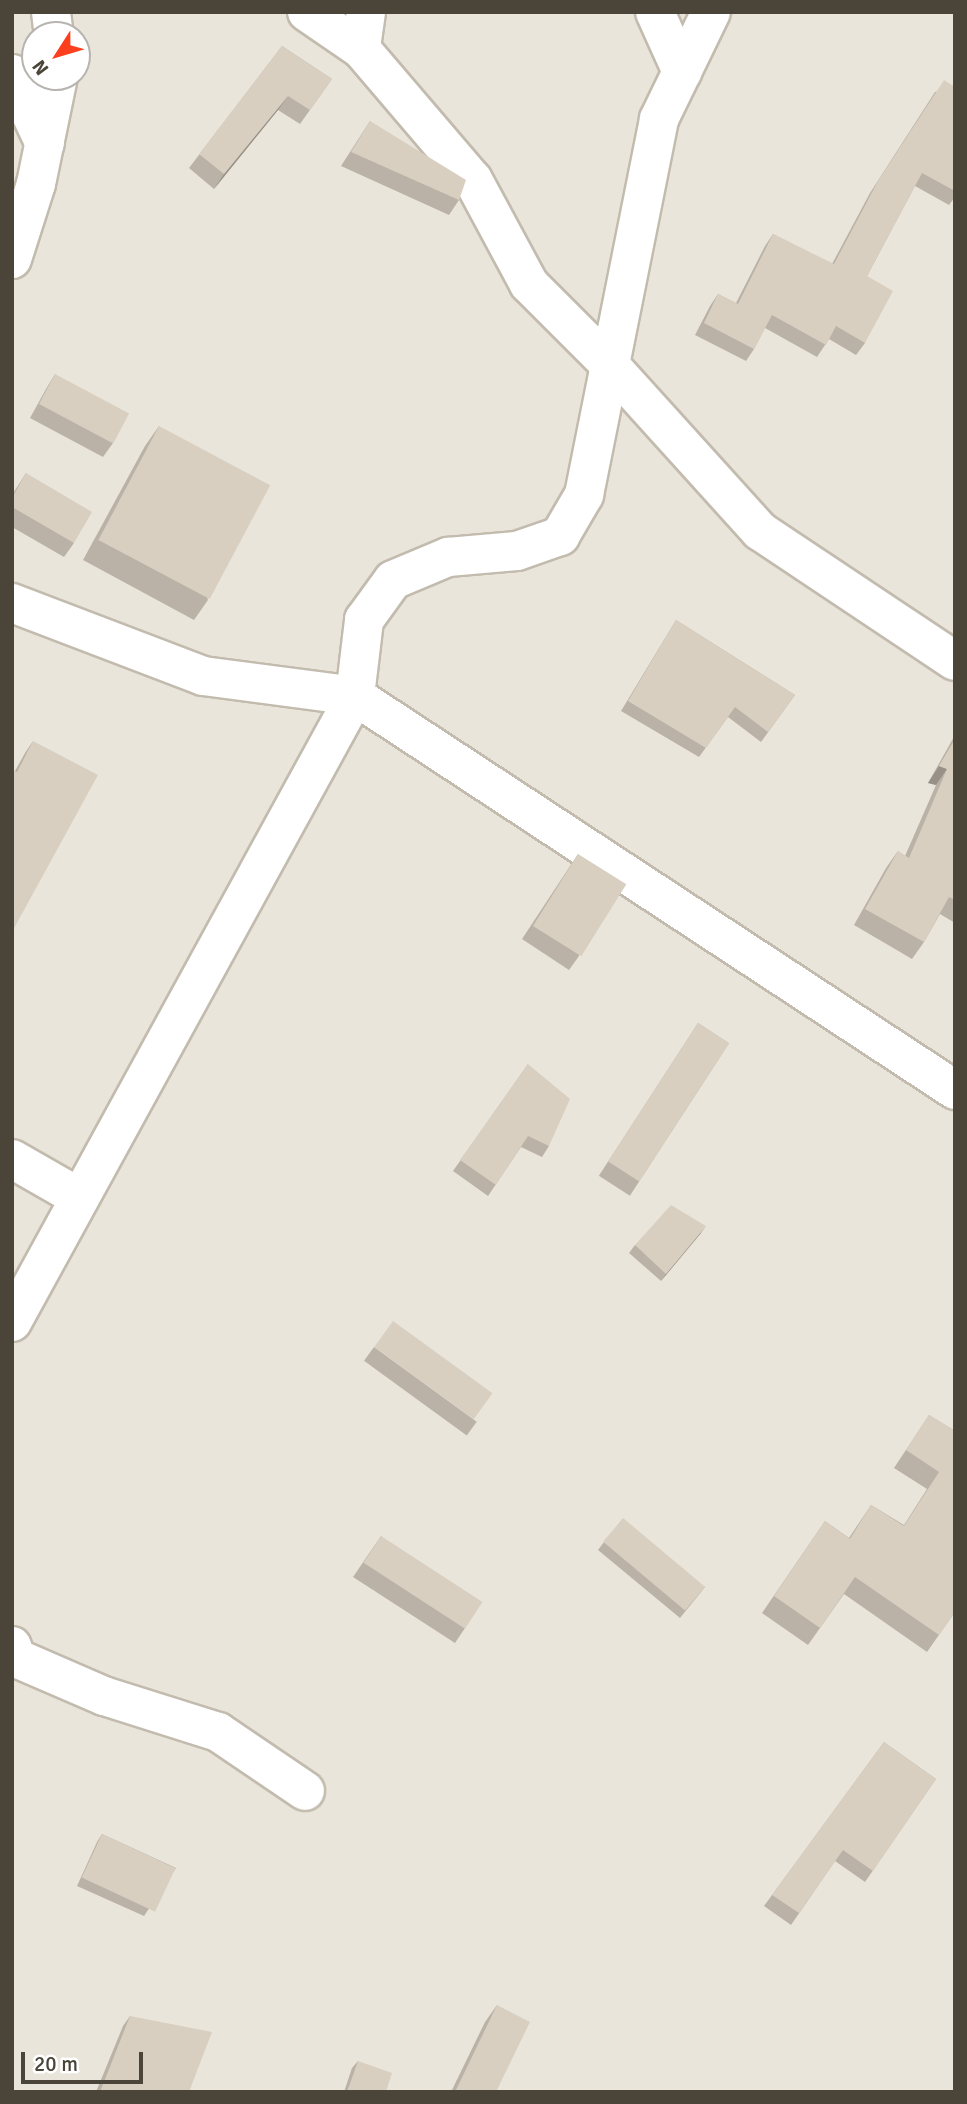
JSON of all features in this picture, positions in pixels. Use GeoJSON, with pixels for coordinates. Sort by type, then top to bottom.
{"type":"FeatureCollection","features":[{"type":"Feature","properties":{"kind":"street"},"geometry":{"type":"LineString","coordinates":[[307,12],[361,49],[473,180],[529,284],[609,364],[760,531],[955,661]]}},
{"type":"Feature","properties":{"kind":"street"},"geometry":{"type":"LineString","coordinates":[[361,49],[366,12]]}},
{"type":"Feature","properties":{"kind":"street"},"geometry":{"type":"LineString","coordinates":[[655,12],[682,72]]}},
{"type":"Feature","properties":{"kind":"street"},"geometry":{"type":"LineString","coordinates":[[12,1322],[355,696],[364,620],[393,580],[448,557],[517,551],[560,536],[584,495],[659,119],[711,12]]}},
{"type":"Feature","properties":{"kind":"street"},"geometry":{"type":"LineString","coordinates":[[12,74],[44,144]]}},
{"type":"Feature","properties":{"kind":"street"},"geometry":{"type":"LineString","coordinates":[[12,259],[44,144],[55,91]]}},
{"type":"Feature","properties":{"kind":"street"},"geometry":{"type":"LineString","coordinates":[[12,603],[203,676],[355,696],[955,1090]]}},
{"type":"Feature","properties":{"kind":"street"},"geometry":{"type":"LineString","coordinates":[[12,1159],[80,1198]]}},
{"type":"Feature","properties":{"kind":"street"},"geometry":{"type":"LineString","coordinates":[[12,1646],[16,1658],[104,1696],[218,1732],[305,1791]]}},
{"type":"Feature","properties":{"kind":"shaded area"},"geometry":{"type":"Polygon","coordinates":[[[12,12],[955,12],[955,2092],[12,2092],[12,12]]]}},
{"type":"Feature","properties":{"kind":"building"},"geometry":{"type":"Polygon","coordinates":[[[282,46],[332,79],[310,110],[288,96],[224,174],[199,154],[282,46]]]}},
{"type":"Feature","properties":{"kind":"building"},"geometry":{"type":"Polygon","coordinates":[[[944,80],[955,87],[955,191],[922,173],[867,276],[893,291],[865,343],[836,326],[826,345],[772,315],[754,349],[704,323],[718,294],[738,304],[773,234],[834,264],[878,181],[944,80]]]}},
{"type":"Feature","properties":{"kind":"building"},"geometry":{"type":"Polygon","coordinates":[[[370,121],[466,180],[459,200],[351,152],[370,121]]]}},
{"type":"Feature","properties":{"kind":"building"},"geometry":{"type":"Polygon","coordinates":[[[55,374],[129,413],[113,443],[39,404],[55,374]]]}},
{"type":"Feature","properties":{"kind":"building"},"geometry":{"type":"Polygon","coordinates":[[[159,426],[270,485],[210,599],[98,540],[159,426]]]}},
{"type":"Feature","properties":{"kind":"building"},"geometry":{"type":"Polygon","coordinates":[[[26,473],[92,512],[74,543],[12,507],[12,498],[26,473]]]}},
{"type":"Feature","properties":{"kind":"building"},"geometry":{"type":"Polygon","coordinates":[[[676,620],[795,695],[768,732],[735,707],[706,748],[628,701],[676,620]]]}},
{"type":"Feature","properties":{"kind":"building"},"geometry":{"type":"Polygon","coordinates":[[[955,739],[955,900],[949,897],[924,942],[865,909],[898,851],[909,858],[947,769],[939,766],[955,739]]]}},
{"type":"Feature","properties":{"kind":"building"},"geometry":{"type":"Polygon","coordinates":[[[33,741],[98,775],[12,932],[12,770],[17,772],[33,741]]]}},
{"type":"Feature","properties":{"kind":"building"},"geometry":{"type":"Polygon","coordinates":[[[578,854],[626,884],[581,956],[533,926],[578,854]]]}},
{"type":"Feature","properties":{"kind":"building"},"geometry":{"type":"Polygon","coordinates":[[[698,1023],[729,1043],[639,1182],[608,1161],[698,1023]]]}},
{"type":"Feature","properties":{"kind":"building"},"geometry":{"type":"Polygon","coordinates":[[[528,1064],[570,1099],[549,1146],[528,1136],[496,1185],[460,1160],[528,1064]]]}},
{"type":"Feature","properties":{"kind":"building"},"geometry":{"type":"Polygon","coordinates":[[[671,1205],[706,1226],[666,1274],[635,1245],[671,1205]]]}},
{"type":"Feature","properties":{"kind":"building"},"geometry":{"type":"Polygon","coordinates":[[[393,1321],[493,1393],[474,1419],[374,1347],[393,1321]]]}},
{"type":"Feature","properties":{"kind":"building"},"geometry":{"type":"Polygon","coordinates":[[[929,1415],[955,1431],[955,1612],[939,1635],[855,1577],[820,1628],[774,1596],[825,1521],[850,1539],[871,1505],[904,1526],[939,1472],[906,1450],[929,1415]]]}},
{"type":"Feature","properties":{"kind":"building"},"geometry":{"type":"Polygon","coordinates":[[[623,1518],[705,1587],[685,1611],[603,1542],[623,1518]]]}},
{"type":"Feature","properties":{"kind":"building"},"geometry":{"type":"Polygon","coordinates":[[[381,1536],[482,1602],[465,1629],[364,1563],[381,1536]]]}},
{"type":"Feature","properties":{"kind":"building"},"geometry":{"type":"Polygon","coordinates":[[[884,1742],[936,1779],[873,1871],[843,1850],[799,1913],[772,1895],[884,1742]]]}},
{"type":"Feature","properties":{"kind":"building"},"geometry":{"type":"Polygon","coordinates":[[[102,1834],[175,1868],[155,1912],[82,1878],[102,1834]]]}},
{"type":"Feature","properties":{"kind":"building"},"geometry":{"type":"Polygon","coordinates":[[[497,2005],[530,2022],[496,2092],[455,2092],[497,2005]]]}},
{"type":"Feature","properties":{"kind":"building"},"geometry":{"type":"Polygon","coordinates":[[[130,2016],[212,2032],[189,2092],[100,2092],[130,2016]]]}},
{"type":"Feature","properties":{"kind":"building"},"geometry":{"type":"Polygon","coordinates":[[[358,2061],[392,2073],[386,2092],[347,2092],[358,2061]]]}}]}
